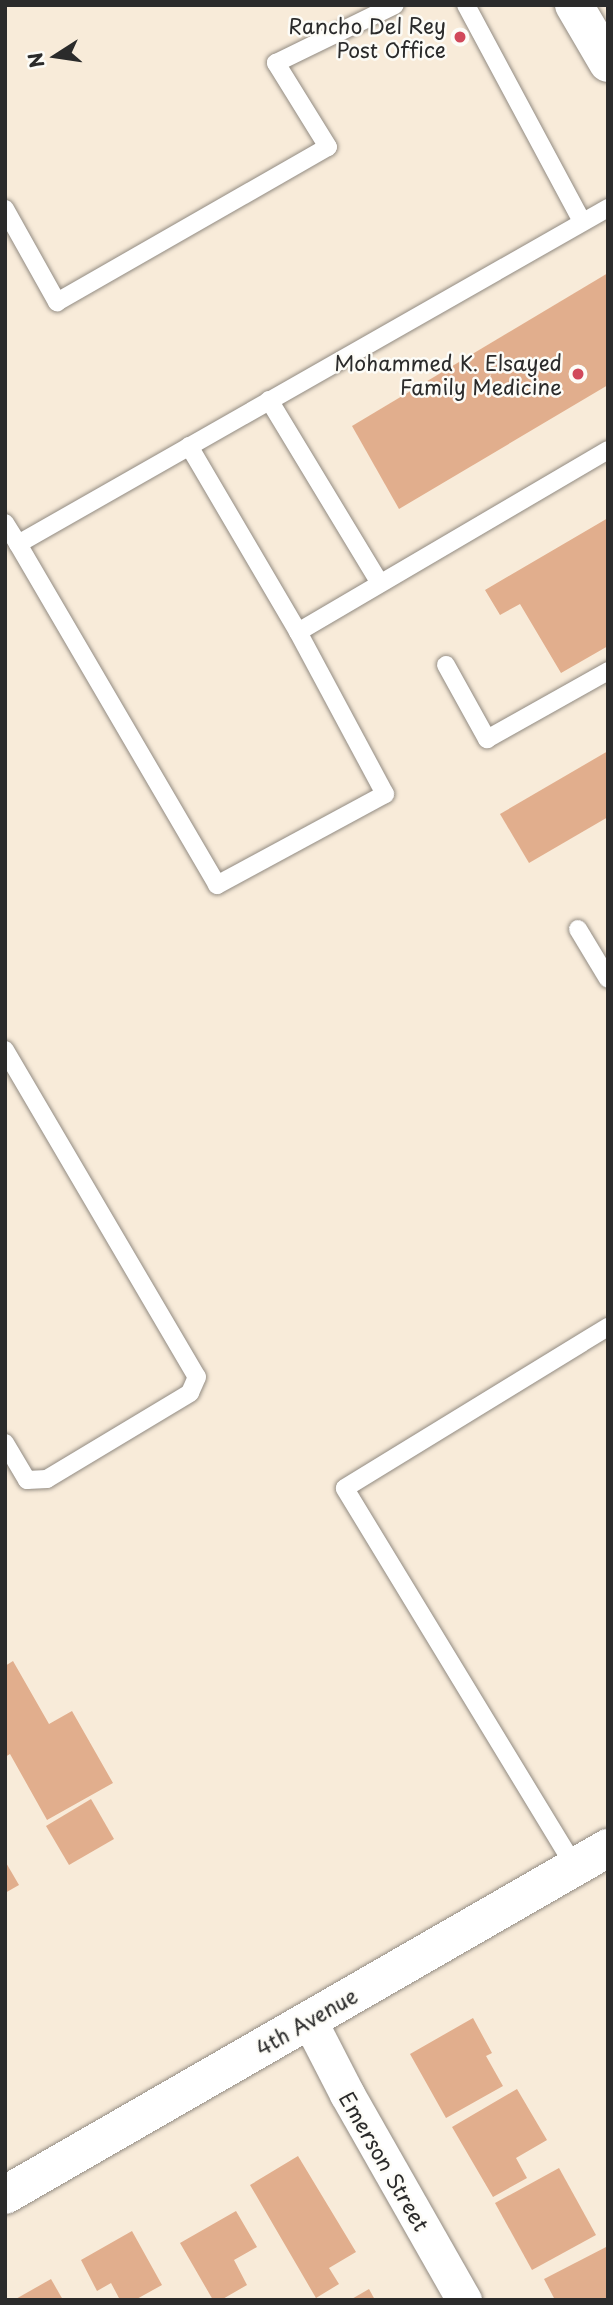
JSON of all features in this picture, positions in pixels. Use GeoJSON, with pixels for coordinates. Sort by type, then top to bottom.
{"type":"FeatureCollection","features":[{"type":"Feature","properties":{"kind":"main road"},"geometry":{"type":"LineString","coordinates":[[590,17],[608,63]]}},
{"type":"Feature","properties":{"kind":"main road","name":"4th Avenue"},"geometry":{"type":"LineString","coordinates":[[5,2195],[608,1848]]}},
{"type":"Feature","properties":{"kind":"street","name":"Emerson Street"},"geometry":{"type":"LineString","coordinates":[[309,2020],[347,2094],[464,2300]]}},
{"type":"Feature","properties":{"kind":"lane"},"geometry":{"type":"LineString","coordinates":[[5,209],[57,302],[328,147],[276,63],[395,5]]}},
{"type":"Feature","properties":{"kind":"lane"},"geometry":{"type":"LineString","coordinates":[[466,5],[582,220]]}},
{"type":"Feature","properties":{"kind":"lane"},"geometry":{"type":"LineString","coordinates":[[18,544],[582,220],[608,208]]}},
{"type":"Feature","properties":{"kind":"lane"},"geometry":{"type":"LineString","coordinates":[[269,400],[380,583]]}},
{"type":"Feature","properties":{"kind":"lane"},"geometry":{"type":"LineString","coordinates":[[5,523],[218,885],[385,794],[298,632],[189,446]]}},
{"type":"Feature","properties":{"kind":"lane"},"geometry":{"type":"LineString","coordinates":[[298,632],[608,450]]}},
{"type":"Feature","properties":{"kind":"lane"},"geometry":{"type":"LineString","coordinates":[[446,665],[488,739],[608,671]]}},
{"type":"Feature","properties":{"kind":"lane"},"geometry":{"type":"LineString","coordinates":[[578,929],[608,979]]}},
{"type":"Feature","properties":{"kind":"lane"},"geometry":{"type":"LineString","coordinates":[[5,1050],[197,1377],[190,1393],[47,1479],[27,1480],[5,1443]]}},
{"type":"Feature","properties":{"kind":"lane"},"geometry":{"type":"LineString","coordinates":[[575,1867],[345,1488],[608,1327]]}},
{"type":"Feature","properties":{"kind":"building"},"geometry":{"type":"Polygon","coordinates":[[[608,273],[608,385],[399,509],[352,426],[608,273]]]}},
{"type":"Feature","properties":{"kind":"building"},"geometry":{"type":"Polygon","coordinates":[[[608,518],[608,646],[561,673],[520,604],[500,615],[485,590],[608,518]]]}},
{"type":"Feature","properties":{"kind":"building"},"geometry":{"type":"Polygon","coordinates":[[[608,751],[608,817],[529,863],[500,814],[608,751]]]}},
{"type":"Feature","properties":{"kind":"building"},"geometry":{"type":"Polygon","coordinates":[[[13,1661],[49,1724],[72,1711],[113,1783],[47,1820],[10,1754],[5,1757],[5,1666],[13,1661]]]}},
{"type":"Feature","properties":{"kind":"building"},"geometry":{"type":"Polygon","coordinates":[[[91,1799],[114,1839],[69,1865],[46,1826],[91,1799]]]}},
{"type":"Feature","properties":{"kind":"building"},"geometry":{"type":"Polygon","coordinates":[[[5,1861],[19,1885],[5,1893],[5,1861]]]}},
{"type":"Feature","properties":{"kind":"building"},"geometry":{"type":"Polygon","coordinates":[[[473,2018],[492,2053],[486,2056],[503,2086],[446,2118],[410,2054],[473,2018]]]}},
{"type":"Feature","properties":{"kind":"building"},"geometry":{"type":"Polygon","coordinates":[[[517,2089],[547,2140],[516,2158],[527,2178],[493,2197],[452,2127],[517,2089]]]}},
{"type":"Feature","properties":{"kind":"building"},"geometry":{"type":"Polygon","coordinates":[[[298,2156],[356,2252],[329,2268],[339,2284],[316,2298],[250,2185],[298,2156]]]}},
{"type":"Feature","properties":{"kind":"building"},"geometry":{"type":"Polygon","coordinates":[[[559,2168],[596,2235],[532,2270],[495,2203],[559,2168]]]}},
{"type":"Feature","properties":{"kind":"building"},"geometry":{"type":"Polygon","coordinates":[[[236,2211],[257,2247],[234,2260],[247,2285],[221,2300],[213,2300],[180,2243],[236,2211]]]}},
{"type":"Feature","properties":{"kind":"building"},"geometry":{"type":"Polygon","coordinates":[[[132,2231],[162,2285],[135,2300],[120,2300],[111,2283],[97,2291],[81,2260],[132,2231]]]}},
{"type":"Feature","properties":{"kind":"building"},"geometry":{"type":"Polygon","coordinates":[[[608,2246],[608,2300],[555,2300],[544,2279],[608,2246]]]}},
{"type":"Feature","properties":{"kind":"building"},"geometry":{"type":"Polygon","coordinates":[[[51,2279],[63,2300],[14,2300],[51,2279]]]}},
{"type":"Feature","properties":{"kind":"building"},"geometry":{"type":"Polygon","coordinates":[[[369,2289],[375,2300],[350,2300],[369,2289]]]}},
{"type":"Feature","properties":{"kind":"place","name":"Rancho Del Rey Post Office"},"geometry":{"type":"Point","coordinates":[460,37]}},
{"type":"Feature","properties":{"kind":"place","name":"Mohammed K. Elsayed Family Medicine"},"geometry":{"type":"Point","coordinates":[578,374]}}]}
